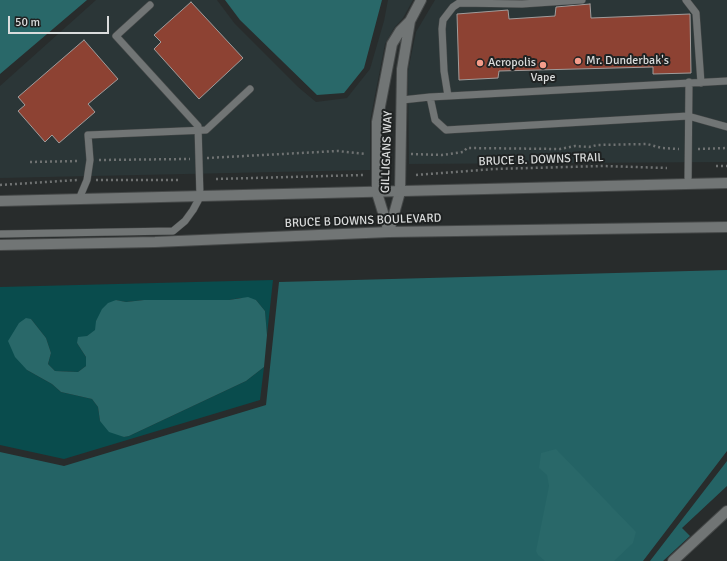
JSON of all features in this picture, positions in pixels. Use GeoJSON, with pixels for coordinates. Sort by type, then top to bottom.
{"type":"FeatureCollection","features":[{"type":"Feature","properties":{"kind":"main road","name":"GILLIGANS WAY"},"geometry":{"type":"LineString","coordinates":[[389,232],[377,193],[377,122],[392,44],[400,31],[410,21],[421,0]]}},
{"type":"Feature","properties":{"kind":"main road","name":"GILLIGANS WAY"},"geometry":{"type":"LineString","coordinates":[[389,232],[400,192],[402,69],[410,21]]}},
{"type":"Feature","properties":{"kind":"main road"},"geometry":{"type":"LineString","coordinates":[[0,201],[377,193],[727,183]]}},
{"type":"Feature","properties":{"kind":"main road","name":"BRUCE B DOWNS BOULEVARD"},"geometry":{"type":"LineString","coordinates":[[0,244],[162,241],[389,232],[727,227]]}},
{"type":"Feature","properties":{"kind":"main road"},"geometry":{"type":"LineString","coordinates":[[675,560],[727,511]]}},
{"type":"Feature","properties":{"kind":"lane"},"geometry":{"type":"LineString","coordinates":[[448,96],[444,71],[442,29],[443,20],[453,7],[459,3],[522,4],[582,0]]}},
{"type":"Feature","properties":{"kind":"lane"},"geometry":{"type":"LineString","coordinates":[[686,0],[696,13],[701,83]]}},
{"type":"Feature","properties":{"kind":"lane"},"geometry":{"type":"LineString","coordinates":[[0,234],[173,231],[185,221],[200,197],[198,126],[116,36],[150,5]]}},
{"type":"Feature","properties":{"kind":"lane"},"geometry":{"type":"LineString","coordinates":[[402,100],[430,97],[727,81]]}},
{"type":"Feature","properties":{"kind":"lane"},"geometry":{"type":"LineString","coordinates":[[688,82],[688,184]]}},
{"type":"Feature","properties":{"kind":"lane"},"geometry":{"type":"LineString","coordinates":[[79,199],[87,180],[90,160],[88,135],[206,130],[250,89]]}},
{"type":"Feature","properties":{"kind":"lane"},"geometry":{"type":"LineString","coordinates":[[430,97],[435,120],[446,130],[688,116],[727,127]]}},
{"type":"Feature","properties":{"kind":"path"},"geometry":{"type":"LineString","coordinates":[[400,153],[442,155],[463,152],[467,148],[560,149],[575,146],[589,148],[604,145],[647,144],[662,148],[727,148]]}},
{"type":"Feature","properties":{"kind":"path"},"geometry":{"type":"LineString","coordinates":[[30,162],[200,158],[338,151],[377,155]]}},
{"type":"Feature","properties":{"kind":"path","name":"BRUCE B. DOWNS TRAIL"},"geometry":{"type":"LineString","coordinates":[[416,175],[494,169],[603,166],[667,168]]}},
{"type":"Feature","properties":{"kind":"path"},"geometry":{"type":"LineString","coordinates":[[716,166],[727,166]]}},
{"type":"Feature","properties":{"kind":"path"},"geometry":{"type":"LineString","coordinates":[[216,179],[363,175]]}},
{"type":"Feature","properties":{"kind":"shaded area"},"geometry":{"type":"Polygon","coordinates":[[[0,0],[87,0],[0,74],[0,0]]]}},
{"type":"Feature","properties":{"kind":"shaded area"},"geometry":{"type":"Polygon","coordinates":[[[96,0],[217,0],[235,24],[298,87],[316,102],[347,98],[370,69],[384,21],[388,0],[413,0],[403,18],[394,28],[385,44],[370,121],[370,170],[0,178],[0,86],[96,0]]]}},
{"type":"Feature","properties":{"kind":"shaded area"},"geometry":{"type":"Polygon","coordinates":[[[225,0],[382,0],[364,68],[344,93],[317,95],[240,20],[225,0]]]}},
{"type":"Feature","properties":{"kind":"shaded area"},"geometry":{"type":"Polygon","coordinates":[[[435,0],[727,0],[727,162],[409,164],[408,71],[416,32],[435,0]]]}},
{"type":"Feature","properties":{"kind":"shaded area"},"geometry":{"type":"Polygon","coordinates":[[[727,270],[727,451],[643,561],[0,561],[0,452],[64,466],[266,405],[279,282],[727,270]]]}},
{"type":"Feature","properties":{"kind":"shaded area"},"geometry":{"type":"Polygon","coordinates":[[[273,280],[267,335],[265,311],[256,300],[240,298],[229,300],[144,300],[126,302],[116,300],[96,321],[96,330],[77,343],[86,357],[86,366],[78,372],[55,371],[48,364],[51,353],[46,338],[31,319],[27,370],[52,384],[61,392],[92,399],[98,407],[100,421],[124,437],[246,381],[264,367],[260,400],[64,459],[0,445],[0,287],[273,280]]]}},
{"type":"Feature","properties":{"kind":"shaded area"},"geometry":{"type":"Polygon","coordinates":[[[248,297],[256,300],[265,311],[267,335],[264,367],[246,381],[124,437],[109,432],[100,421],[98,407],[92,399],[61,392],[52,384],[27,370],[15,357],[8,341],[19,323],[26,318],[31,319],[46,338],[51,353],[48,364],[55,371],[78,372],[86,366],[86,357],[77,343],[78,337],[87,336],[95,330],[96,321],[102,309],[108,303],[116,300],[126,302],[144,300],[229,300],[248,297]]]}},
{"type":"Feature","properties":{"kind":"shaded area"},"geometry":{"type":"Polygon","coordinates":[[[556,449],[636,532],[633,543],[614,561],[545,561],[538,555],[536,551],[549,486],[547,475],[539,468],[541,453],[556,449]]]}},
{"type":"Feature","properties":{"kind":"shaded area"},"geometry":{"type":"Polygon","coordinates":[[[727,461],[727,486],[682,528],[690,536],[663,561],[650,561],[727,461]]]}},
{"type":"Feature","properties":{"kind":"building"},"geometry":{"type":"Polygon","coordinates":[[[191,2],[243,58],[199,99],[154,49],[161,42],[154,35],[191,2]]]}},
{"type":"Feature","properties":{"kind":"building"},"geometry":{"type":"Polygon","coordinates":[[[590,4],[591,18],[690,14],[691,73],[653,74],[653,67],[499,71],[498,78],[459,80],[457,14],[508,10],[509,19],[555,16],[556,7],[590,4]]]}},
{"type":"Feature","properties":{"kind":"building"},"geometry":{"type":"Polygon","coordinates":[[[84,40],[118,79],[88,104],[95,112],[59,143],[52,135],[45,142],[18,111],[25,105],[18,97],[84,40]]]}},
{"type":"Feature","properties":{"kind":"place","name":"Mr. Dunderbak's"},"geometry":{"type":"Point","coordinates":[578,61]}},
{"type":"Feature","properties":{"kind":"place","name":"Acropolis"},"geometry":{"type":"Point","coordinates":[480,63]}},
{"type":"Feature","properties":{"kind":"place","name":"Vape"},"geometry":{"type":"Point","coordinates":[543,65]}}]}
